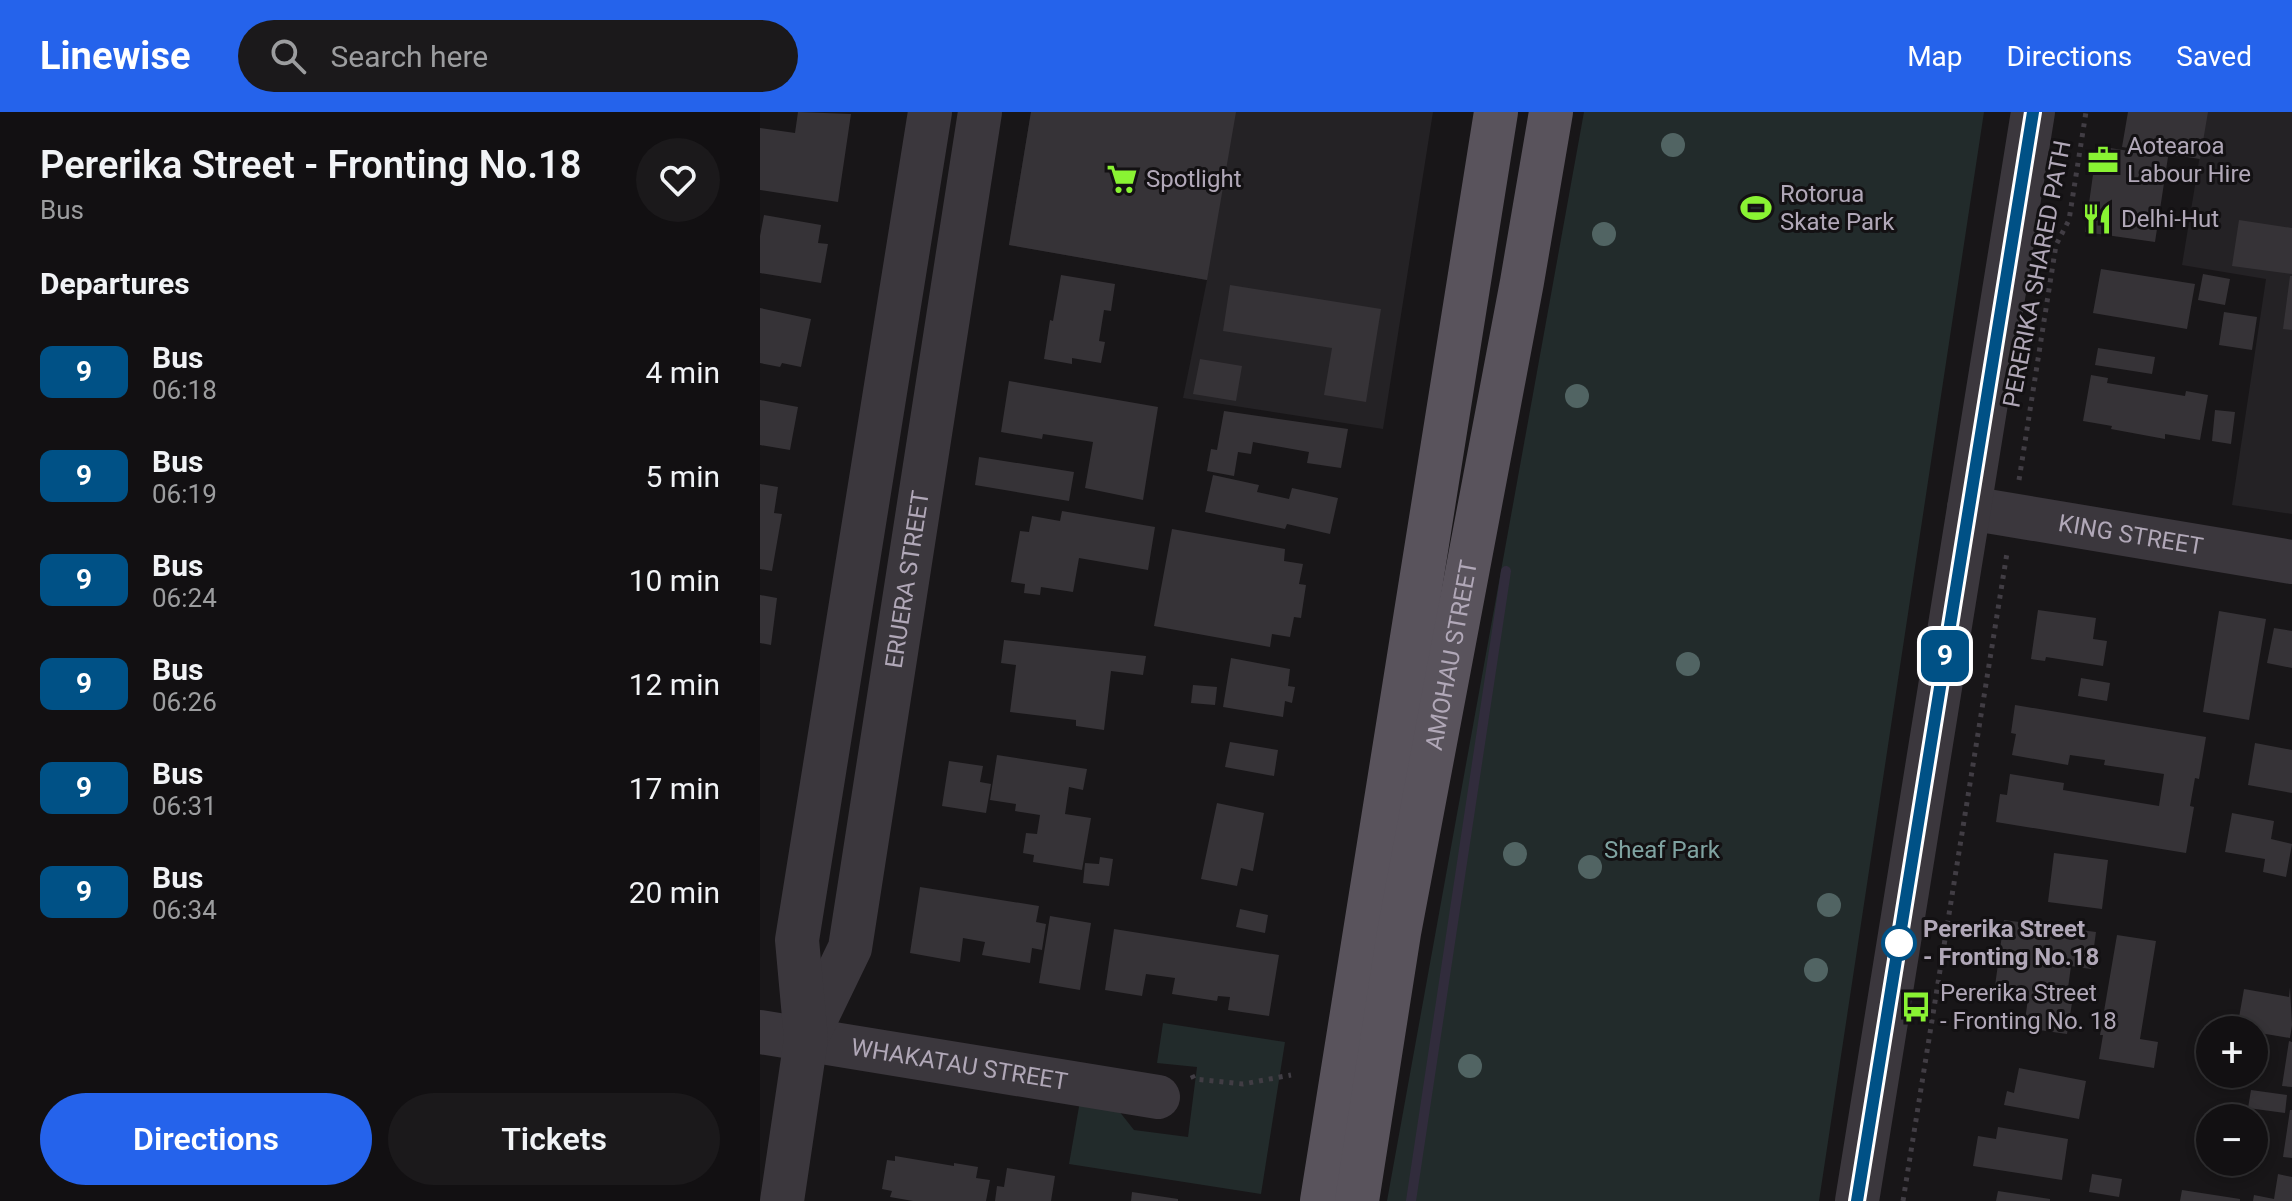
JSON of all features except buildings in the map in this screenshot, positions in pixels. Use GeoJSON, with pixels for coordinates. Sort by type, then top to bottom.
{"type":"FeatureCollection","features":[{"type":"Feature","properties":{"kind":"main road","name":"AMOHAU STREET"},"geometry":{"type":"LineString","coordinates":[[1322,1201],[1496,112]]}},
{"type":"Feature","properties":{"kind":"main road","name":"AMOHAU STREET"},"geometry":{"type":"LineString","coordinates":[[1357,1201],[1415,842],[1522,282],[1551,112]]}},
{"type":"Feature","properties":{"kind":"main road"},"geometry":{"type":"LineString","coordinates":[[1471,273],[1522,282]]}},
{"type":"Feature","properties":{"kind":"street","name":"ERUERA STREET"},"geometry":{"type":"LineString","coordinates":[[782,1201],[806,1039],[797,940],[930,112]]}},
{"type":"Feature","properties":{"kind":"street","name":"ERUERA STREET"},"geometry":{"type":"LineString","coordinates":[[806,1039],[850,948],[980,112]]}},
{"type":"Feature","properties":{"kind":"street"},"geometry":{"type":"LineString","coordinates":[[1857,1201],[2033,112]]}},
{"type":"Feature","properties":{"kind":"street"},"geometry":{"type":"LineString","coordinates":[[874,464],[925,472]]}},
{"type":"Feature","properties":{"kind":"street","name":"KING STREET"},"geometry":{"type":"LineString","coordinates":[[1969,508],[2292,562]]}},
{"type":"Feature","properties":{"kind":"street"},"geometry":{"type":"LineString","coordinates":[[800,921],[853,930]]}},
{"type":"Feature","properties":{"kind":"street","name":"WHAKATAU STREET"},"geometry":{"type":"LineString","coordinates":[[760,1032],[1176,1088]]}},
{"type":"Feature","properties":{"kind":"path","name":"PERERIKA SHARED PATH"},"geometry":{"type":"LineString","coordinates":[[2017,490],[2056,245],[2069,220],[2086,112]]}},
{"type":"Feature","properties":{"kind":"path"},"geometry":{"type":"LineString","coordinates":[[1903,1201],[2008,545]]}},
{"type":"Feature","properties":{"kind":"path"},"geometry":{"type":"LineString","coordinates":[[1176,1088],[1243,1084],[1291,1075]]}},
{"type":"Feature","properties":{"kind":"shaded area"},"geometry":{"type":"Polygon","coordinates":[[[1031,112],[1433,112],[1383,429],[1183,398],[1207,280],[1009,245],[1031,112]]]}},
{"type":"Feature","properties":{"kind":"shaded area"},"geometry":{"type":"Polygon","coordinates":[[[2207,112],[2292,112],[2292,514],[2232,505],[2266,279],[2182,265],[2207,112]]]}},
{"type":"Feature","properties":{"kind":"green space","name":"Sheaf Park"},"geometry":{"type":"Polygon","coordinates":[[[1584,112],[1984,112],[1819,1201],[1387,1201],[1584,112]]]}},
{"type":"Feature","properties":{"kind":"green space"},"geometry":{"type":"Polygon","coordinates":[[[1163,1023],[1285,1042],[1261,1194],[1069,1164],[1080,1101],[1115,1106],[1134,1130],[1188,1137],[1197,1067],[1157,1063],[1163,1023]]]}},
{"type":"Feature","properties":{"kind":"waterway"},"geometry":{"type":"LineString","coordinates":[[1411,1201],[1506,571]]}},
{"type":"Feature","properties":{"kind":"bus line","name":"9"},"geometry":{"type":"LineString","coordinates":[[1857,1201],[2033,112]]}},
{"type":"Feature","properties":{"kind":"place","name":"Aotearoa Labour Hire"},"geometry":{"type":"Point","coordinates":[2103,160]}},
{"type":"Feature","properties":{"kind":"place","name":"Spotlight"},"geometry":{"type":"Point","coordinates":[1122,179]}},
{"type":"Feature","properties":{"kind":"place","name":"Rotorua Skate Park"},"geometry":{"type":"Point","coordinates":[1756,208]}},
{"type":"Feature","properties":{"kind":"place","name":"Delhi-Hut"},"geometry":{"type":"Point","coordinates":[2097,219]}},
{"type":"Feature","properties":{"kind":"place","name":"Pererika Street - Fronting No.18"},"geometry":{"type":"Point","coordinates":[1899,943]}},
{"type":"Feature","properties":{"kind":"place","name":"Pererika Street - Fronting No. 18"},"geometry":{"type":"Point","coordinates":[1916,1007]}}]}
